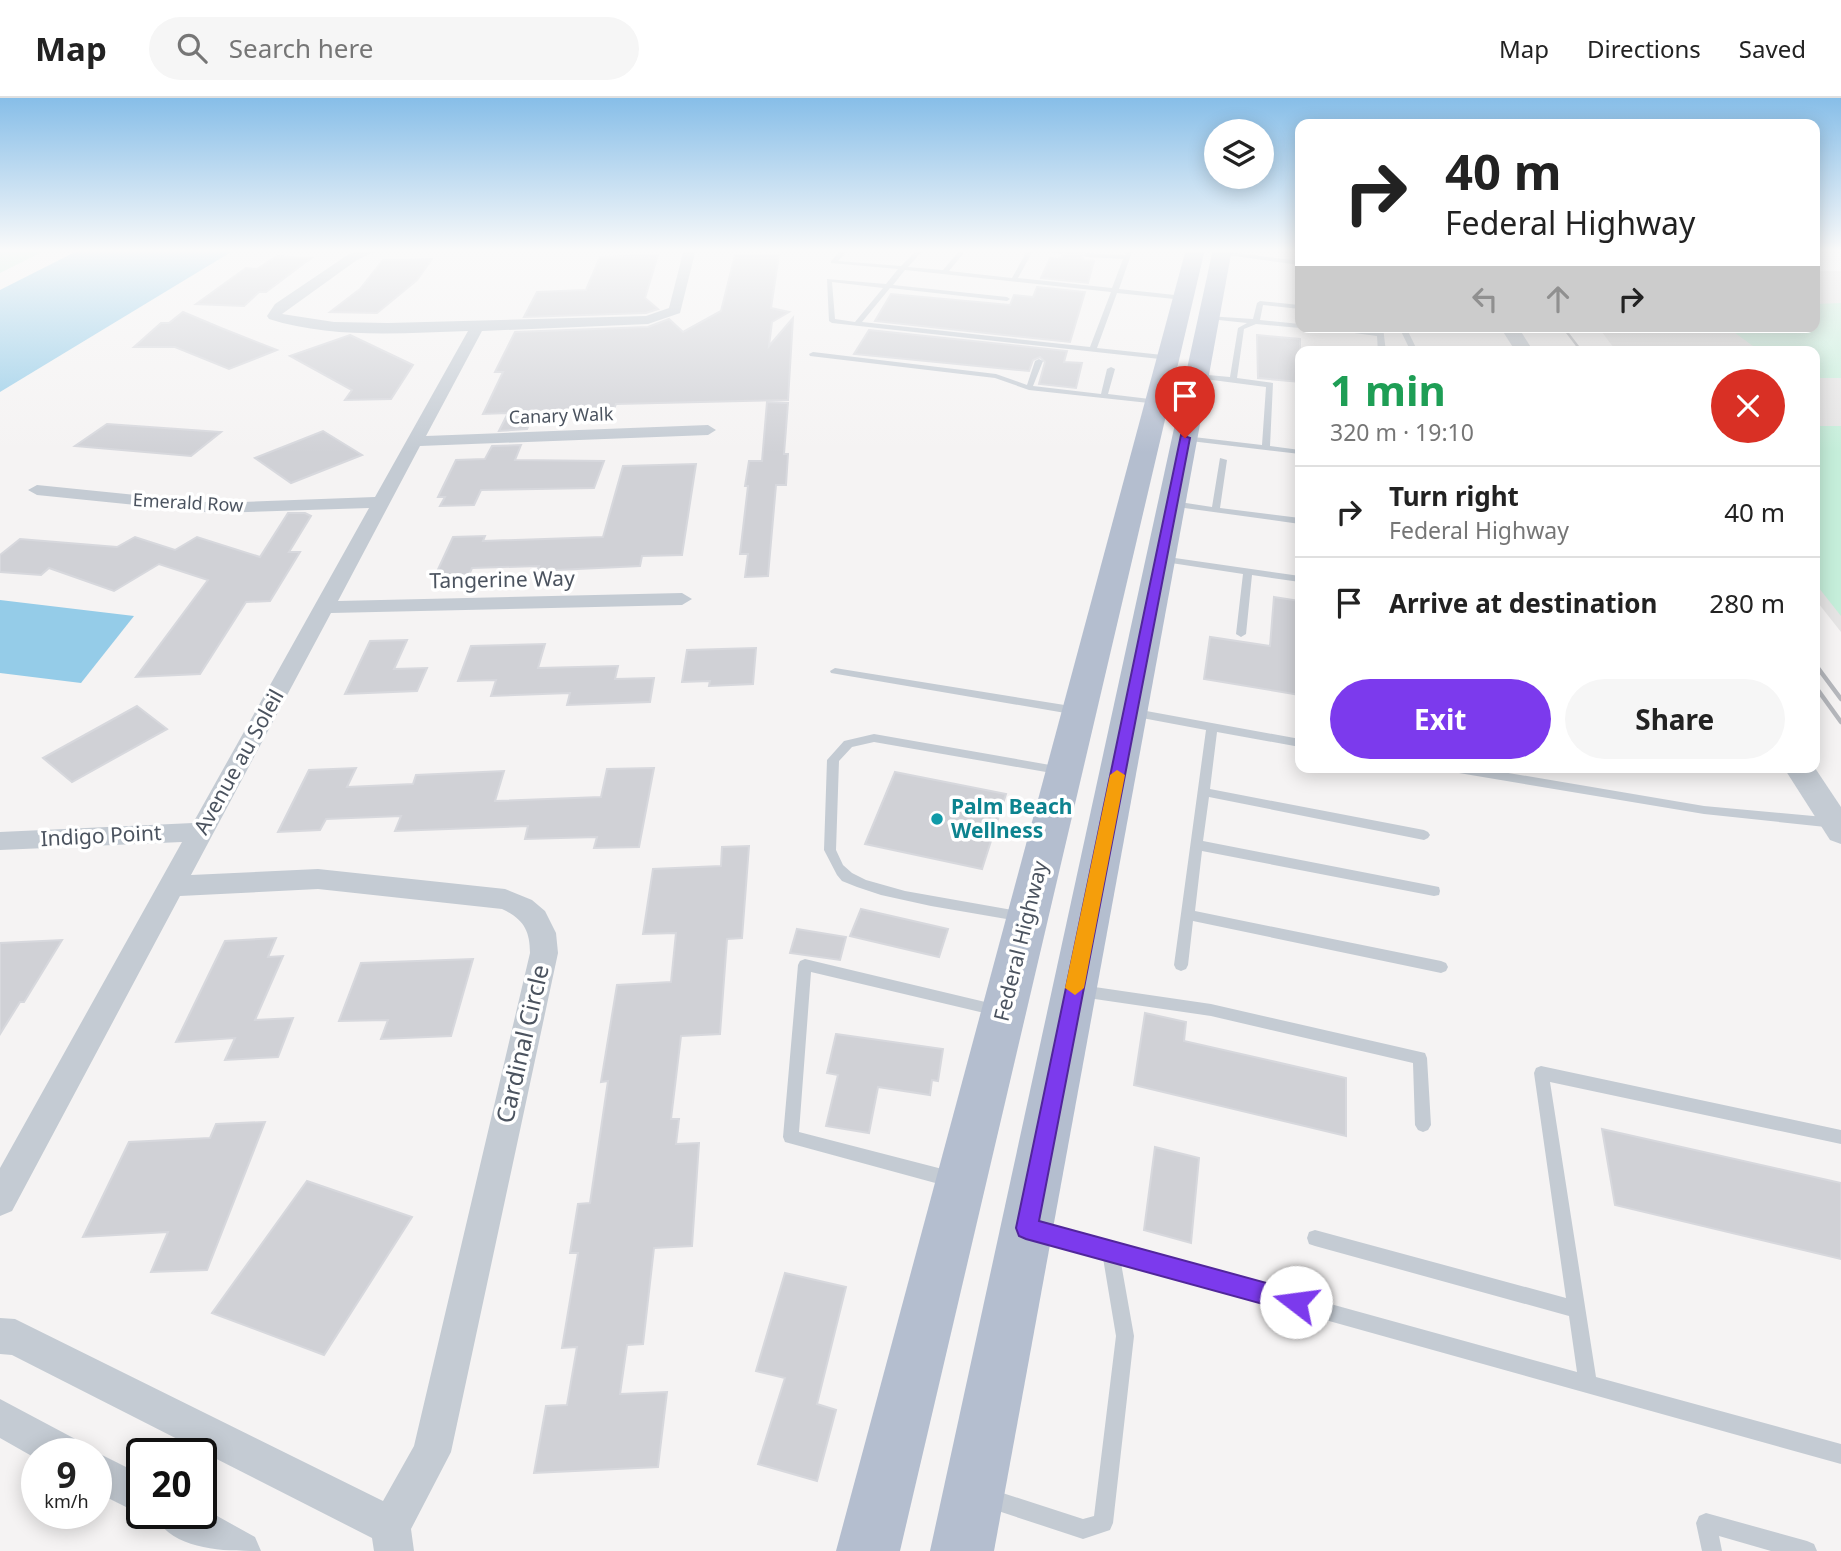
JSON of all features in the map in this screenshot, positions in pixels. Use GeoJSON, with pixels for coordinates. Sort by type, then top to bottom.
{"type":"FeatureCollection","features":[{"type":"Feature","properties":{"kind":"main road","name":"Federal Highway"},"geometry":{"type":"LineString","coordinates":[[961,1551],[1173,504],[1185,438],[1183,367],[1195,317]]}},
{"type":"Feature","properties":{"kind":"main road","name":"Federal Highway"},"geometry":{"type":"LineString","coordinates":[[868,1551],[1158,402],[1183,367]]}},
{"type":"Feature","properties":{"kind":"main road"},"geometry":{"type":"LineString","coordinates":[[1081,712],[1099,747],[1119,764]]}},
{"type":"Feature","properties":{"kind":"main road"},"geometry":{"type":"LineString","coordinates":[[1063,771],[1084,803],[1100,863]]}},
{"type":"Feature","properties":{"kind":"street"},"geometry":{"type":"LineString","coordinates":[[275,317],[283,323],[348,329],[636,321],[662,317]]}},
{"type":"Feature","properties":{"kind":"street","name":"Avenue au Soleil"},"geometry":{"type":"LineString","coordinates":[[0,1200],[478,325]]}},
{"type":"Feature","properties":{"kind":"street","name":"Canary Walk"},"geometry":{"type":"LineString","coordinates":[[415,441],[708,430]]}},
{"type":"Feature","properties":{"kind":"street","name":"Emerald Row"},"geometry":{"type":"LineString","coordinates":[[37,490],[215,508],[382,502]]}},
{"type":"Feature","properties":{"kind":"street","name":"Tangerine Way"},"geometry":{"type":"LineString","coordinates":[[324,607],[682,599]]}},
{"type":"Feature","properties":{"kind":"street"},"geometry":{"type":"LineString","coordinates":[[1802,773],[1838,827]]}},
{"type":"Feature","properties":{"kind":"street","name":"Indigo Point"},"geometry":{"type":"LineString","coordinates":[[0,841],[201,832]]}},
{"type":"Feature","properties":{"kind":"street","name":"Cardinal Circle"},"geometry":{"type":"LineString","coordinates":[[171,886],[318,879],[505,899],[523,906],[537,918],[544,934],[544,953],[432,1452],[393,1538]]}},
{"type":"Feature","properties":{"kind":"street"},"geometry":{"type":"LineString","coordinates":[[0,1336],[15,1337],[393,1538]]}},
{"type":"Feature","properties":{"kind":"street"},"geometry":{"type":"LineString","coordinates":[[0,1418],[37,1438]]}},
{"type":"Feature","properties":{"kind":"street"},"geometry":{"type":"LineString","coordinates":[[201,1529],[241,1551]]}},
{"type":"Feature","properties":{"kind":"lane"},"geometry":{"type":"LineString","coordinates":[[832,317],[832,321],[1093,350],[1183,367],[1233,380],[1270,385],[1266,448]]}},
{"type":"Feature","properties":{"kind":"lane"},"geometry":{"type":"LineString","coordinates":[[856,324],[861,317]]}},
{"type":"Feature","properties":{"kind":"lane"},"geometry":{"type":"LineString","coordinates":[[1093,350],[1106,317]]}},
{"type":"Feature","properties":{"kind":"lane"},"geometry":{"type":"LineString","coordinates":[[1238,317],[1295,325]]}},
{"type":"Feature","properties":{"kind":"lane"},"geometry":{"type":"LineString","coordinates":[[1256,321],[1257,317]]}},
{"type":"Feature","properties":{"kind":"lane"},"geometry":{"type":"LineString","coordinates":[[1233,380],[1241,328],[1256,321]]}},
{"type":"Feature","properties":{"kind":"lane"},"geometry":{"type":"LineString","coordinates":[[813,354],[996,376],[1029,388],[1158,402]]}},
{"type":"Feature","properties":{"kind":"lane"},"geometry":{"type":"LineString","coordinates":[[1029,388],[1039,361]]}},
{"type":"Feature","properties":{"kind":"lane"},"geometry":{"type":"LineString","coordinates":[[1104,396],[1111,369]]}},
{"type":"Feature","properties":{"kind":"lane"},"geometry":{"type":"LineString","coordinates":[[1185,438],[1295,451]]}},
{"type":"Feature","properties":{"kind":"lane"},"geometry":{"type":"LineString","coordinates":[[1216,508],[1223,460]]}},
{"type":"Feature","properties":{"kind":"lane"},"geometry":{"type":"LineString","coordinates":[[1173,504],[1295,520]]}},
{"type":"Feature","properties":{"kind":"lane"},"geometry":{"type":"LineString","coordinates":[[1161,559],[1295,578]]}},
{"type":"Feature","properties":{"kind":"lane"},"geometry":{"type":"LineString","coordinates":[[1241,634],[1248,572]]}},
{"type":"Feature","properties":{"kind":"lane"},"geometry":{"type":"LineString","coordinates":[[835,671],[1081,712]]}},
{"type":"Feature","properties":{"kind":"lane"},"geometry":{"type":"LineString","coordinates":[[1130,712],[1295,742]]}},
{"type":"Feature","properties":{"kind":"lane"},"geometry":{"type":"LineString","coordinates":[[1181,965],[1212,727]]}},
{"type":"Feature","properties":{"kind":"lane"},"geometry":{"type":"LineString","coordinates":[[1027,918],[860,884],[845,875],[834,863],[830,850],[833,760],[848,744],[874,738],[1063,771]]}},
{"type":"Feature","properties":{"kind":"lane"},"geometry":{"type":"LineString","coordinates":[[1483,773],[1703,810],[1838,827]]}},
{"type":"Feature","properties":{"kind":"lane"},"geometry":{"type":"LineString","coordinates":[[1204,792],[1424,835]]}},
{"type":"Feature","properties":{"kind":"lane"},"geometry":{"type":"LineString","coordinates":[[1197,845],[1434,891]]}},
{"type":"Feature","properties":{"kind":"lane"},"geometry":{"type":"LineString","coordinates":[[1188,915],[1441,967]]}},
{"type":"Feature","properties":{"kind":"lane"},"geometry":{"type":"LineString","coordinates":[[961,1182],[791,1136],[805,965],[1004,1011]]}},
{"type":"Feature","properties":{"kind":"lane"},"geometry":{"type":"LineString","coordinates":[[1074,990],[1211,1010],[1420,1058],[1423,1125]]}},
{"type":"Feature","properties":{"kind":"lane"},"geometry":{"type":"LineString","coordinates":[[1588,1383],[1541,1073],[1841,1137]]}},
{"type":"Feature","properties":{"kind":"lane"},"geometry":{"type":"LineString","coordinates":[[1026,1228],[1841,1454]]}},
{"type":"Feature","properties":{"kind":"lane"},"geometry":{"type":"LineString","coordinates":[[1315,1238],[1577,1309]]}},
{"type":"Feature","properties":{"kind":"lane"},"geometry":{"type":"LineString","coordinates":[[973,1494],[1083,1529],[1103,1523],[1125,1336],[1110,1251]]}},
{"type":"Feature","properties":{"kind":"lane"},"geometry":{"type":"LineString","coordinates":[[1712,1551],[1706,1523],[1807,1551]]}},
{"type":"Feature","properties":{"kind":"shaded area"},"geometry":{"type":"Polygon","coordinates":[[[1820,317],[1841,317],[1841,632],[1820,605],[1820,346],[1612,346],[1603,333],[1820,333],[1820,317]]]}},
{"type":"Feature","properties":{"kind":"green space"},"geometry":{"type":"Polygon","coordinates":[[[1820,317],[1841,317],[1841,378],[1820,378],[1820,346],[1753,346],[1735,333],[1820,333],[1820,317]]]}},
{"type":"Feature","properties":{"kind":"green space"},"geometry":{"type":"Polygon","coordinates":[[[1820,426],[1841,426],[1841,616],[1820,589],[1820,426]]]}},
{"type":"Feature","properties":{"kind":"water"},"geometry":{"type":"Polygon","coordinates":[[[0,317],[124,317],[0,392],[0,317]]]}},
{"type":"Feature","properties":{"kind":"water"},"geometry":{"type":"Polygon","coordinates":[[[0,600],[134,616],[81,683],[0,673],[0,600]]]}},
{"type":"Feature","properties":{"kind":"building"},"geometry":{"type":"Polygon","coordinates":[[[177,317],[194,317],[277,350],[229,369],[175,347],[134,347],[161,323],[169,323],[177,317]]]}},
{"type":"Feature","properties":{"kind":"building"},"geometry":{"type":"Polygon","coordinates":[[[710,317],[781,317],[772,322],[769,346],[793,318],[788,400],[616,404],[614,409],[535,412],[527,429],[499,431],[508,413],[483,414],[503,372],[495,372],[515,332],[648,327],[669,319],[683,332],[710,317]]]}},
{"type":"Feature","properties":{"kind":"building"},"geometry":{"type":"Polygon","coordinates":[[[877,317],[1078,317],[1070,342],[875,321],[877,317]]]}},
{"type":"Feature","properties":{"kind":"building"},"geometry":{"type":"Polygon","coordinates":[[[869,330],[1067,351],[1064,362],[1082,363],[1076,388],[1039,384],[1045,362],[1040,357],[1033,360],[1029,371],[854,354],[869,330]]]}},
{"type":"Feature","properties":{"kind":"building"},"geometry":{"type":"Polygon","coordinates":[[[350,335],[413,365],[391,399],[345,400],[352,390],[290,356],[350,335]]]}},
{"type":"Feature","properties":{"kind":"building"},"geometry":{"type":"Polygon","coordinates":[[[1257,335],[1300,339],[1300,346],[1295,346],[1295,382],[1258,378],[1257,335]]]}},
{"type":"Feature","properties":{"kind":"building"},"geometry":{"type":"Polygon","coordinates":[[[767,402],[788,403],[784,454],[788,454],[786,485],[776,485],[768,576],[745,577],[748,554],[740,554],[748,486],[745,486],[749,461],[762,461],[767,402]]]}},
{"type":"Feature","properties":{"kind":"building"},"geometry":{"type":"Polygon","coordinates":[[[107,424],[221,432],[191,456],[75,446],[107,424]]]}},
{"type":"Feature","properties":{"kind":"building"},"geometry":{"type":"Polygon","coordinates":[[[323,431],[362,455],[291,483],[255,458],[323,431]]]}},
{"type":"Feature","properties":{"kind":"building"},"geometry":{"type":"Polygon","coordinates":[[[521,445],[515,460],[604,461],[594,488],[481,490],[474,505],[440,506],[445,497],[438,497],[456,460],[485,459],[492,446],[521,445]]]}},
{"type":"Feature","properties":{"kind":"building"},"geometry":{"type":"Polygon","coordinates":[[[696,464],[682,555],[642,556],[640,566],[537,571],[539,566],[472,568],[469,575],[435,576],[453,537],[485,536],[483,541],[603,537],[623,466],[696,464]]]}},
{"type":"Feature","properties":{"kind":"building"},"geometry":{"type":"Polygon","coordinates":[[[288,513],[305,513],[311,516],[289,552],[300,552],[270,601],[246,602],[200,674],[136,677],[208,580],[159,564],[114,591],[49,568],[41,575],[0,572],[0,555],[20,539],[117,547],[135,537],[175,550],[197,537],[260,557],[288,513]]]}},
{"type":"Feature","properties":{"kind":"building"},"geometry":{"type":"Polygon","coordinates":[[[1274,597],[1295,600],[1295,694],[1204,679],[1210,637],[1270,646],[1274,597]]]}},
{"type":"Feature","properties":{"kind":"building"},"geometry":{"type":"Polygon","coordinates":[[[407,640],[394,669],[427,668],[417,691],[345,694],[370,641],[407,640]]]}},
{"type":"Feature","properties":{"kind":"building"},"geometry":{"type":"Polygon","coordinates":[[[545,644],[538,668],[618,666],[615,679],[654,678],[650,702],[567,705],[570,693],[491,696],[496,680],[458,681],[471,646],[545,644]]]}},
{"type":"Feature","properties":{"kind":"building"},"geometry":{"type":"Polygon","coordinates":[[[756,648],[753,684],[709,686],[710,681],[682,682],[687,650],[756,648]]]}},
{"type":"Feature","properties":{"kind":"building"},"geometry":{"type":"Polygon","coordinates":[[[137,706],[167,729],[72,782],[43,758],[137,706]]]}},
{"type":"Feature","properties":{"kind":"building"},"geometry":{"type":"Polygon","coordinates":[[[356,768],[347,787],[413,784],[416,775],[504,771],[495,801],[601,797],[607,769],[654,768],[639,847],[594,848],[597,837],[525,839],[528,826],[395,831],[401,816],[326,819],[320,830],[278,832],[309,770],[356,768]]]}},
{"type":"Feature","properties":{"kind":"building","name":"Palm Beach Wellness"},"geometry":{"type":"Polygon","coordinates":[[[895,772],[1006,794],[982,869],[865,844],[895,772]]]}},
{"type":"Feature","properties":{"kind":"building"},"geometry":{"type":"Polygon","coordinates":[[[749,846],[742,938],[727,939],[720,1034],[681,1036],[671,1119],[679,1119],[676,1144],[699,1143],[692,1246],[654,1248],[643,1344],[627,1345],[620,1394],[667,1392],[658,1467],[534,1473],[546,1406],[567,1405],[577,1347],[562,1348],[578,1253],[570,1253],[578,1204],[590,1203],[608,1081],[601,1082],[617,985],[671,982],[676,933],[643,934],[653,869],[721,866],[722,847],[749,846]]]}},
{"type":"Feature","properties":{"kind":"building"},"geometry":{"type":"Polygon","coordinates":[[[861,909],[948,929],[939,957],[850,936],[861,909]]]}},
{"type":"Feature","properties":{"kind":"building"},"geometry":{"type":"Polygon","coordinates":[[[797,929],[846,937],[840,960],[790,953],[797,929]]]}},
{"type":"Feature","properties":{"kind":"building"},"geometry":{"type":"Polygon","coordinates":[[[276,938],[268,957],[283,956],[255,1020],[293,1018],[278,1057],[225,1060],[235,1038],[176,1042],[225,941],[276,938]]]}},
{"type":"Feature","properties":{"kind":"building"},"geometry":{"type":"Polygon","coordinates":[[[62,940],[24,1002],[20,1002],[0,1034],[0,943],[62,940]]]}},
{"type":"Feature","properties":{"kind":"building"},"geometry":{"type":"Polygon","coordinates":[[[473,959],[451,1036],[381,1039],[388,1020],[339,1021],[361,963],[473,959]]]}},
{"type":"Feature","properties":{"kind":"building"},"geometry":{"type":"Polygon","coordinates":[[[1145,1013],[1186,1022],[1184,1041],[1346,1078],[1346,1136],[1134,1085],[1145,1013]]]}},
{"type":"Feature","properties":{"kind":"building"},"geometry":{"type":"Polygon","coordinates":[[[836,1034],[943,1049],[938,1081],[932,1080],[930,1095],[878,1087],[869,1133],[826,1126],[838,1075],[827,1073],[836,1034]]]}},
{"type":"Feature","properties":{"kind":"building"},"geometry":{"type":"Polygon","coordinates":[[[265,1122],[207,1270],[151,1272],[168,1232],[83,1237],[129,1142],[210,1138],[216,1124],[265,1122]]]}},
{"type":"Feature","properties":{"kind":"building"},"geometry":{"type":"Polygon","coordinates":[[[1602,1129],[1841,1183],[1841,1259],[1615,1205],[1602,1129]]]}},
{"type":"Feature","properties":{"kind":"building"},"geometry":{"type":"Polygon","coordinates":[[[1155,1147],[1199,1158],[1191,1243],[1144,1230],[1155,1147]]]}},
{"type":"Feature","properties":{"kind":"building"},"geometry":{"type":"Polygon","coordinates":[[[307,1181],[412,1217],[324,1355],[212,1313],[307,1181]]]}},
{"type":"Feature","properties":{"kind":"building"},"geometry":{"type":"Polygon","coordinates":[[[785,1273],[846,1287],[817,1404],[836,1410],[817,1481],[758,1464],[785,1378],[756,1371],[785,1273]]]}},
{"type":"Feature","properties":{"kind":"railway"},"geometry":{"type":"LineString","coordinates":[[1568,333],[1577,346]]}},
{"type":"Feature","properties":{"kind":"railway"},"geometry":{"type":"LineString","coordinates":[[1820,671],[1841,699]]}},
{"type":"Feature","properties":{"kind":"railway"},"geometry":{"type":"LineString","coordinates":[[1820,693],[1841,722]]}},
{"type":"Feature","properties":{"kind":"slow traffic"},"geometry":{"type":"LineString","coordinates":[[1075,988],[1117,775]]}},
{"type":"Feature","properties":{"kind":"place","name":"Palm Beach Wellness"},"geometry":{"type":"Point","coordinates":[937,819]}},
{"type":"Feature","properties":{"kind":"route"},"geometry":{"type":"LineString","coordinates":[[1185,438],[1026,1228],[1296,1302]]}}]}
